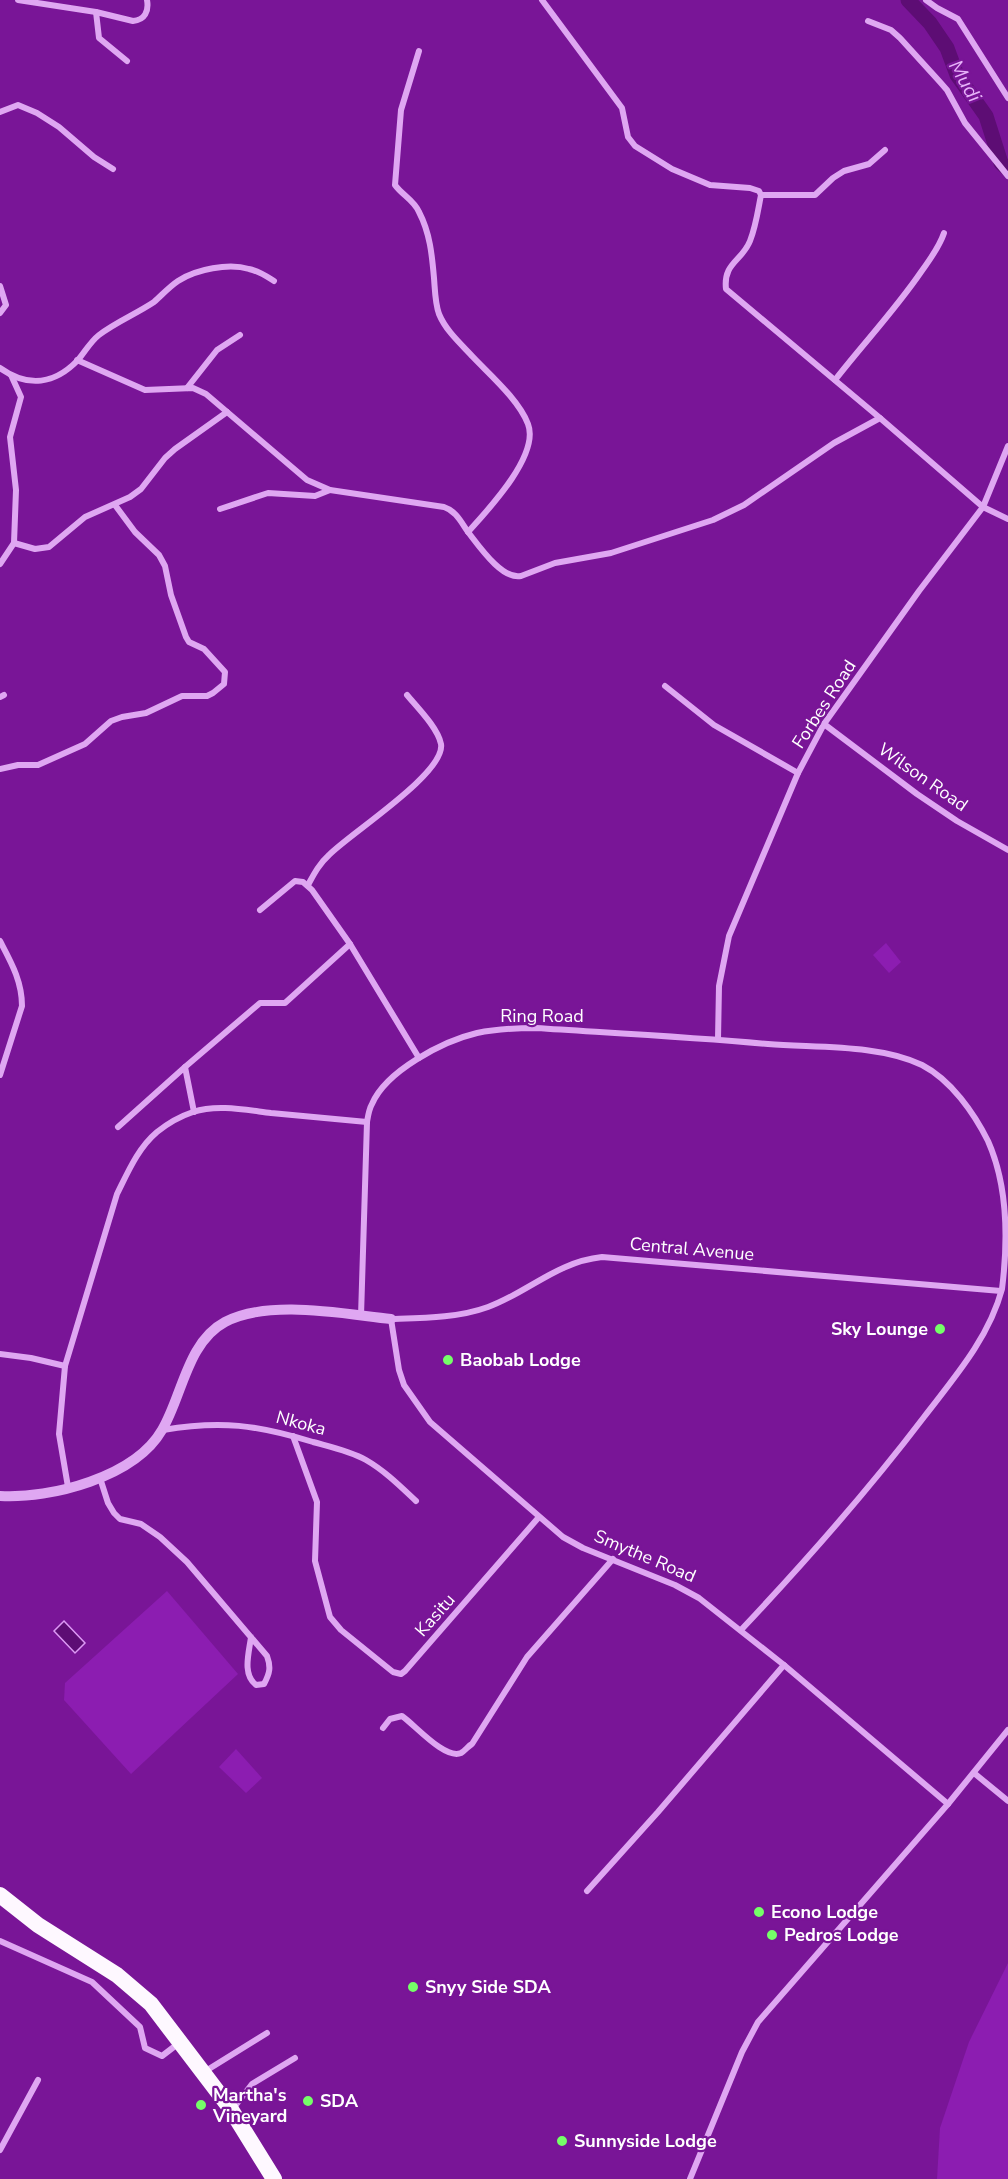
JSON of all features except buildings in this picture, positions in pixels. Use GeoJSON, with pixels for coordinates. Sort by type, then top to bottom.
{"type":"FeatureCollection","features":[{"type":"Feature","properties":{"kind":"highway"},"geometry":{"type":"LineString","coordinates":[[0,1895],[38,1925],[117,1975],[151,2004],[232,2111],[274,2179]]}},
{"type":"Feature","properties":{"kind":"street"},"geometry":{"type":"LineString","coordinates":[[18,0],[139,20],[145,17],[148,7],[147,0]]}},
{"type":"Feature","properties":{"kind":"street"},"geometry":{"type":"LineString","coordinates":[[542,0],[622,108],[628,137],[635,146],[672,169],[710,185],[750,188],[759,191],[761,195]]}},
{"type":"Feature","properties":{"kind":"street"},"geometry":{"type":"LineString","coordinates":[[926,0],[958,19],[1008,98]]}},
{"type":"Feature","properties":{"kind":"street"},"geometry":{"type":"LineString","coordinates":[[96,12],[99,38],[127,61]]}},
{"type":"Feature","properties":{"kind":"street"},"geometry":{"type":"LineString","coordinates":[[868,21],[891,30],[940,82],[947,90],[965,123],[1008,176]]}},
{"type":"Feature","properties":{"kind":"street"},"geometry":{"type":"LineString","coordinates":[[419,51],[401,110],[395,185],[417,207],[429,234],[436,303],[449,332],[508,394],[523,414],[530,433],[524,456],[503,491],[468,532]]}},
{"type":"Feature","properties":{"kind":"street"},"geometry":{"type":"LineString","coordinates":[[0,112],[18,105],[37,113],[113,169]]}},
{"type":"Feature","properties":{"kind":"street"},"geometry":{"type":"LineString","coordinates":[[761,195],[815,195],[833,178],[844,171],[869,164],[885,150]]}},
{"type":"Feature","properties":{"kind":"street"},"geometry":{"type":"LineString","coordinates":[[761,195],[749,244],[732,263],[725,277],[726,289],[983,507],[1008,519]]}},
{"type":"Feature","properties":{"kind":"street"},"geometry":{"type":"LineString","coordinates":[[835,380],[903,298],[940,245],[944,232]]}},
{"type":"Feature","properties":{"kind":"street"},"geometry":{"type":"LineString","coordinates":[[0,369],[11,375],[34,381],[47,381],[61,374],[77,360],[97,336],[154,301],[176,282],[193,273],[247,268],[260,272],[274,281]]}},
{"type":"Feature","properties":{"kind":"street"},"geometry":{"type":"LineString","coordinates":[[0,286],[6,305],[0,313]]}},
{"type":"Feature","properties":{"kind":"street"},"geometry":{"type":"LineString","coordinates":[[187,388],[217,351],[240,334]]}},
{"type":"Feature","properties":{"kind":"street"},"geometry":{"type":"LineString","coordinates":[[77,360],[144,390],[193,388],[206,394],[307,480],[330,490],[444,507],[456,516],[486,555],[515,578],[567,559],[611,553],[713,520],[744,505],[834,443],[880,418]]}},
{"type":"Feature","properties":{"kind":"street"},"geometry":{"type":"LineString","coordinates":[[0,564],[14,543],[16,490],[10,437],[21,397],[11,375]]}},
{"type":"Feature","properties":{"kind":"street"},"geometry":{"type":"LineString","coordinates":[[14,543],[34,549],[49,547],[96,510],[115,505],[141,489],[175,449],[227,412]]}},
{"type":"Feature","properties":{"kind":"street"},"geometry":{"type":"LineString","coordinates":[[0,436],[10,437]]}},
{"type":"Feature","properties":{"kind":"street","name":"Forbes Road"},"geometry":{"type":"LineString","coordinates":[[718,1039],[719,986],[729,936],[798,774],[824,724],[919,591],[983,507],[1008,446]]}},
{"type":"Feature","properties":{"kind":"street"},"geometry":{"type":"LineString","coordinates":[[220,509],[268,493],[315,496],[330,490]]}},
{"type":"Feature","properties":{"kind":"street"},"geometry":{"type":"LineString","coordinates":[[0,769],[18,765],[38,765],[85,744],[111,721],[146,713],[182,696],[207,696],[224,684],[225,672],[204,649],[189,642],[186,637],[171,595],[165,566],[159,555],[135,532],[115,505]]}},
{"type":"Feature","properties":{"kind":"street"},"geometry":{"type":"LineString","coordinates":[[665,686],[714,725],[798,774]]}},
{"type":"Feature","properties":{"kind":"street"},"geometry":{"type":"LineString","coordinates":[[308,885],[317,868],[329,854],[408,791],[429,771],[440,755],[442,745],[437,734],[407,695]]}},
{"type":"Feature","properties":{"kind":"street","name":"Wilson Road"},"geometry":{"type":"LineString","coordinates":[[824,724],[933,804],[1008,850]]}},
{"type":"Feature","properties":{"kind":"street"},"geometry":{"type":"LineString","coordinates":[[260,910],[295,881],[308,885],[350,944],[419,1058]]}},
{"type":"Feature","properties":{"kind":"street"},"geometry":{"type":"LineString","coordinates":[[0,940],[17,973],[22,1006],[0,1075]]}},
{"type":"Feature","properties":{"kind":"street"},"geometry":{"type":"LineString","coordinates":[[118,1127],[260,1003],[285,1003],[350,944]]}},
{"type":"Feature","properties":{"kind":"street","name":"Ring Road"},"geometry":{"type":"LineString","coordinates":[[360,1316],[367,1122],[371,1104],[393,1076],[419,1058],[447,1044],[476,1034],[508,1028],[718,1039],[833,1047],[899,1056],[939,1075],[980,1125],[995,1155],[1007,1201],[1008,1260],[992,1316],[963,1368],[798,1570],[741,1630]]}},
{"type":"Feature","properties":{"kind":"street"},"geometry":{"type":"LineString","coordinates":[[185,1067],[194,1112]]}},
{"type":"Feature","properties":{"kind":"street"},"geometry":{"type":"LineString","coordinates":[[68,1487],[59,1434],[64,1366],[117,1194],[144,1146],[157,1132],[194,1112],[231,1109],[367,1122]]}},
{"type":"Feature","properties":{"kind":"street","name":"Central Avenue"},"geometry":{"type":"LineString","coordinates":[[391,1319],[440,1317],[473,1312],[501,1302],[566,1266],[586,1259],[602,1257],[1001,1290]]}},
{"type":"Feature","properties":{"kind":"street"},"geometry":{"type":"LineString","coordinates":[[0,1496],[16,1497],[68,1487],[100,1478],[137,1459],[163,1430],[190,1364],[213,1331],[226,1321],[249,1313],[284,1309],[391,1319]]}},
{"type":"Feature","properties":{"kind":"street","name":"Smythe Road"},"geometry":{"type":"LineString","coordinates":[[391,1319],[402,1377],[413,1399],[424,1415],[454,1444],[573,1543],[675,1585],[699,1598],[784,1665],[948,1804]]}},
{"type":"Feature","properties":{"kind":"street"},"geometry":{"type":"LineString","coordinates":[[0,1354],[64,1366]]}},
{"type":"Feature","properties":{"kind":"street","name":"Nkoka"},"geometry":{"type":"LineString","coordinates":[[163,1430],[195,1424],[222,1424],[255,1427],[293,1436],[338,1449],[365,1460],[389,1476],[416,1501]]}},
{"type":"Feature","properties":{"kind":"street","name":"Kasitu"},"geometry":{"type":"LineString","coordinates":[[293,1436],[317,1502],[316,1570],[330,1617],[341,1630],[393,1672],[401,1674],[405,1671],[539,1517]]}},
{"type":"Feature","properties":{"kind":"street"},"geometry":{"type":"LineString","coordinates":[[100,1478],[108,1503],[114,1513],[120,1519],[141,1524],[160,1537],[187,1562],[251,1637],[267,1656],[270,1665],[264,1684],[256,1685],[249,1680],[247,1673],[251,1637]]}},
{"type":"Feature","properties":{"kind":"street"},"geometry":{"type":"LineString","coordinates":[[383,1728],[390,1719],[402,1716],[429,1740],[450,1754],[462,1753],[472,1744],[527,1657],[613,1559]]}},
{"type":"Feature","properties":{"kind":"street"},"geometry":{"type":"LineString","coordinates":[[586,1891],[658,1812],[784,1665]]}},
{"type":"Feature","properties":{"kind":"street"},"geometry":{"type":"LineString","coordinates":[[690,2179],[742,2052],[758,2022],[948,1804],[1008,1730]]}},
{"type":"Feature","properties":{"kind":"street"},"geometry":{"type":"LineString","coordinates":[[974,1773],[1008,1801]]}},
{"type":"Feature","properties":{"kind":"street"},"geometry":{"type":"LineString","coordinates":[[0,1941],[92,1982],[140,2027],[145,2048],[162,2056],[180,2042]]}},
{"type":"Feature","properties":{"kind":"street"},"geometry":{"type":"LineString","coordinates":[[203,2073],[267,2034]]}},
{"type":"Feature","properties":{"kind":"street"},"geometry":{"type":"LineString","coordinates":[[232,2111],[252,2084],[295,2058]]}},
{"type":"Feature","properties":{"kind":"street"},"geometry":{"type":"LineString","coordinates":[[0,2150],[38,2080]]}},
{"type":"Feature","properties":{"kind":"shaded area"},"geometry":{"type":"Polygon","coordinates":[[[886,943],[901,962],[889,973],[873,955],[886,943]]]}},
{"type":"Feature","properties":{"kind":"shaded area"},"geometry":{"type":"Polygon","coordinates":[[[167,1591],[238,1674],[131,1774],[64,1700],[65,1683],[167,1591]]]}},
{"type":"Feature","properties":{"kind":"shaded area"},"geometry":{"type":"Polygon","coordinates":[[[64,1621],[85,1643],[75,1653],[54,1631],[64,1621]]]}},
{"type":"Feature","properties":{"kind":"shaded area"},"geometry":{"type":"Polygon","coordinates":[[[236,1749],[262,1778],[246,1793],[219,1767],[236,1749]]]}},
{"type":"Feature","properties":{"kind":"shaded area"},"geometry":{"type":"Polygon","coordinates":[[[1008,1963],[1008,2179],[937,2179],[940,2128],[969,2042],[1008,1963]]]}},
{"type":"Feature","properties":{"kind":"waterway","name":"Mudi"},"geometry":{"type":"LineString","coordinates":[[908,0],[930,23],[947,48],[957,75],[986,116],[1001,163],[1008,169]]}},
{"type":"Feature","properties":{"kind":"place","name":"Sky Lounge"},"geometry":{"type":"Point","coordinates":[940,1329]}},
{"type":"Feature","properties":{"kind":"place","name":"Baobab Lodge"},"geometry":{"type":"Point","coordinates":[448,1360]}},
{"type":"Feature","properties":{"kind":"place","name":"Econo Lodge"},"geometry":{"type":"Point","coordinates":[759,1912]}},
{"type":"Feature","properties":{"kind":"place","name":"Pedros Lodge"},"geometry":{"type":"Point","coordinates":[772,1935]}},
{"type":"Feature","properties":{"kind":"place","name":"Snyy Side SDA"},"geometry":{"type":"Point","coordinates":[413,1987]}},
{"type":"Feature","properties":{"kind":"place","name":"SDA"},"geometry":{"type":"Point","coordinates":[308,2101]}},
{"type":"Feature","properties":{"kind":"place","name":"Martha's Vineyard"},"geometry":{"type":"Point","coordinates":[201,2105]}},
{"type":"Feature","properties":{"kind":"place","name":"Sunnyside Lodge"},"geometry":{"type":"Point","coordinates":[562,2141]}}]}
